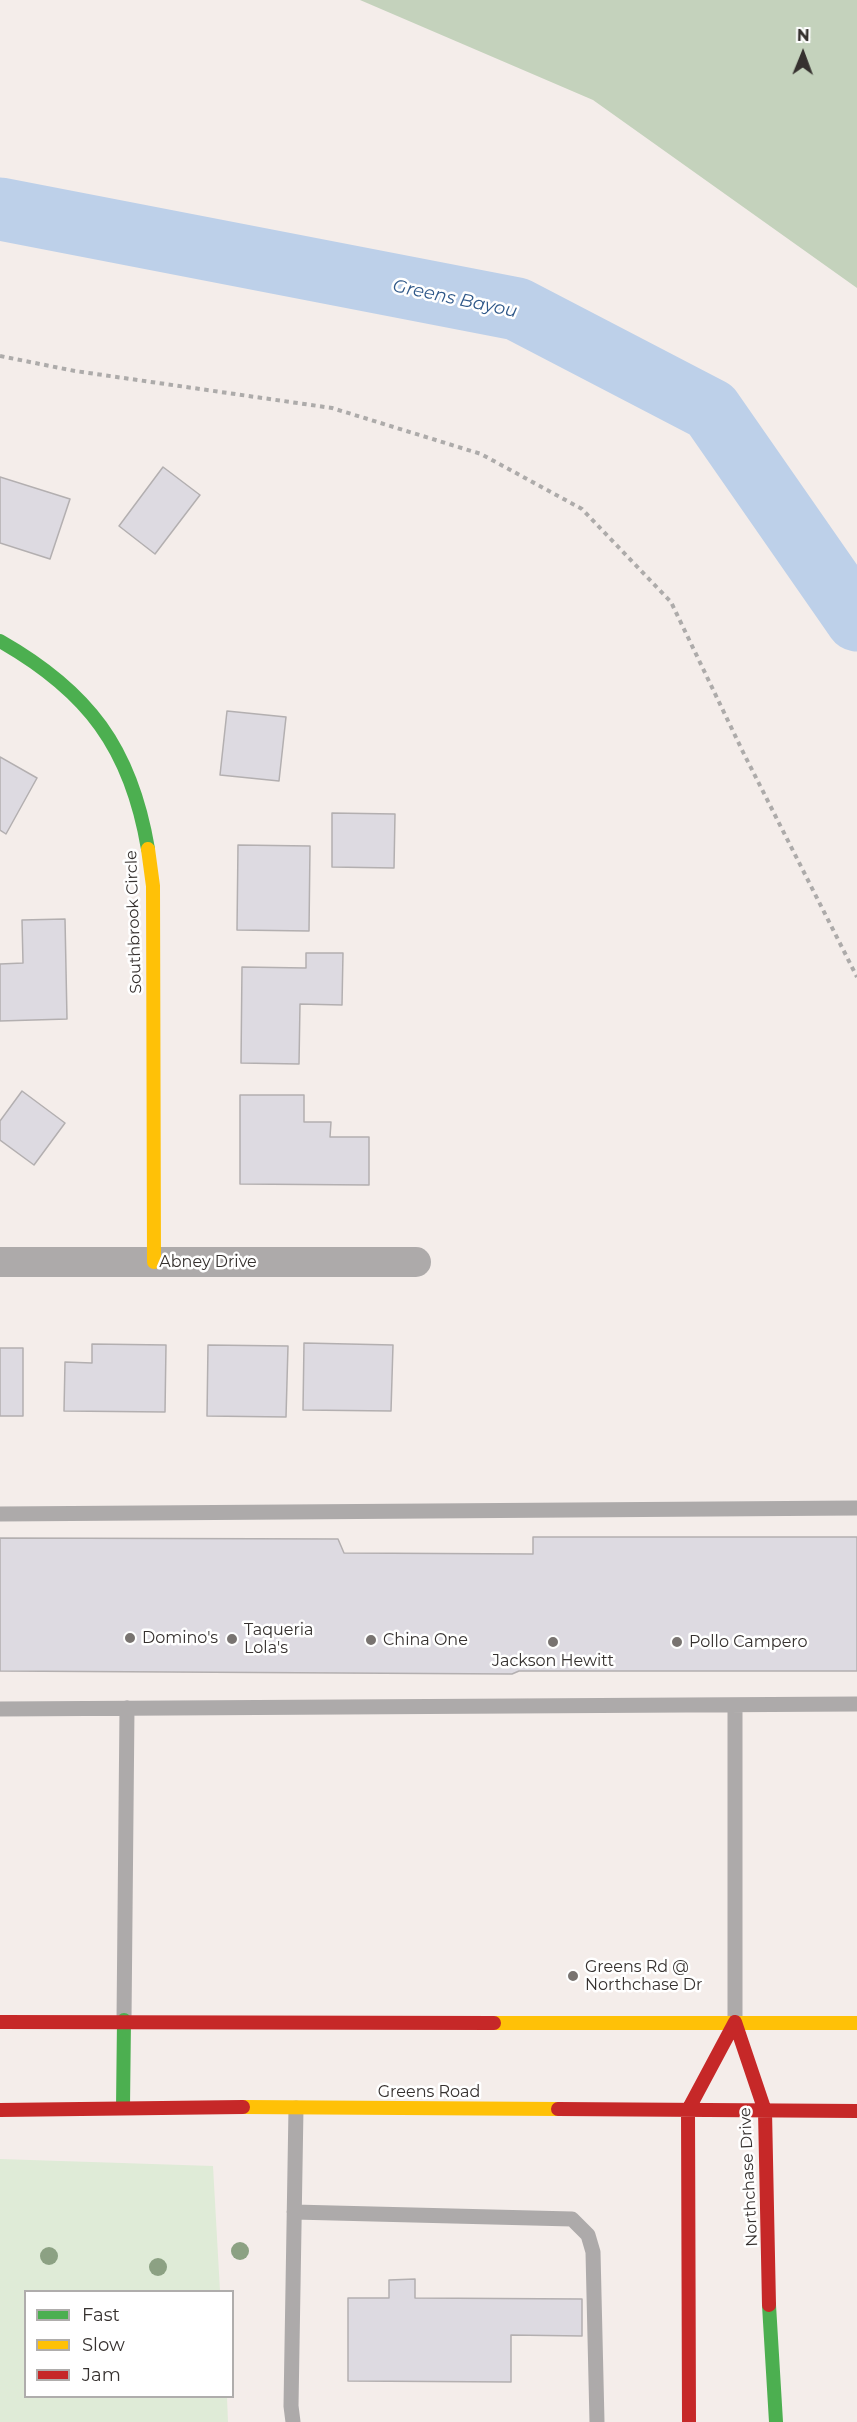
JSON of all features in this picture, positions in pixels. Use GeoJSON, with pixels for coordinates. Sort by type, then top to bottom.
{"type":"FeatureCollection","features":[{"type":"Feature","properties":{"kind":"main road","name":"Southbrook Circle"},"geometry":{"type":"LineString","coordinates":[[0,641],[33,657],[65,683],[96,717],[123,760],[134,788],[148,837],[153,885],[153,1262]]}},
{"type":"Feature","properties":{"kind":"main road"},"geometry":{"type":"LineString","coordinates":[[123,2108],[124,2020]]}},
{"type":"Feature","properties":{"kind":"main road"},"geometry":{"type":"LineString","coordinates":[[0,2022],[124,2020],[857,2023]]}},
{"type":"Feature","properties":{"kind":"main road"},"geometry":{"type":"LineString","coordinates":[[688,2422],[688,2110],[735,2022]]}},
{"type":"Feature","properties":{"kind":"main road","name":"Northchase Drive"},"geometry":{"type":"LineString","coordinates":[[735,2022],[765,2110],[770,2312],[776,2422]]}},
{"type":"Feature","properties":{"kind":"main road","name":"Greens Road"},"geometry":{"type":"LineString","coordinates":[[0,2110],[296,2108],[857,2111]]}},
{"type":"Feature","properties":{"kind":"street","name":"Abney Drive"},"geometry":{"type":"LineString","coordinates":[[0,1262],[416,1262]]}},
{"type":"Feature","properties":{"kind":"lane"},"geometry":{"type":"LineString","coordinates":[[0,1514],[857,1508]]}},
{"type":"Feature","properties":{"kind":"lane"},"geometry":{"type":"LineString","coordinates":[[0,1709],[857,1704]]}},
{"type":"Feature","properties":{"kind":"lane"},"geometry":{"type":"LineString","coordinates":[[735,1705],[735,2022]]}},
{"type":"Feature","properties":{"kind":"lane"},"geometry":{"type":"LineString","coordinates":[[124,2020],[127,1708]]}},
{"type":"Feature","properties":{"kind":"lane"},"geometry":{"type":"LineString","coordinates":[[293,2422],[291,2406],[296,2108]]}},
{"type":"Feature","properties":{"kind":"lane"},"geometry":{"type":"LineString","coordinates":[[294,2212],[572,2219],[588,2235],[596,2277],[597,2422]]}},
{"type":"Feature","properties":{"kind":"path"},"geometry":{"type":"LineString","coordinates":[[0,356],[75,371],[332,408],[482,454],[582,509],[671,602],[742,752],[857,977]]}},
{"type":"Feature","properties":{"kind":"green space"},"geometry":{"type":"Polygon","coordinates":[[[360,0],[857,0],[857,288],[593,100],[360,0]]]}},
{"type":"Feature","properties":{"kind":"green space"},"geometry":{"type":"Polygon","coordinates":[[[0,2159],[213,2166],[220,2290],[24,2290],[24,2398],[227,2398],[228,2422],[0,2422],[0,2159]]]}},
{"type":"Feature","properties":{"kind":"building"},"geometry":{"type":"Polygon","coordinates":[[[163,467],[200,495],[155,554],[119,526],[163,467]]]}},
{"type":"Feature","properties":{"kind":"building"},"geometry":{"type":"Polygon","coordinates":[[[0,477],[70,499],[50,559],[0,543],[0,477]]]}},
{"type":"Feature","properties":{"kind":"building"},"geometry":{"type":"Polygon","coordinates":[[[227,711],[286,717],[279,781],[220,775],[227,711]]]}},
{"type":"Feature","properties":{"kind":"building"},"geometry":{"type":"Polygon","coordinates":[[[0,757],[37,778],[6,834],[0,830],[0,757]]]}},
{"type":"Feature","properties":{"kind":"building"},"geometry":{"type":"Polygon","coordinates":[[[332,813],[395,814],[394,868],[332,867],[332,813]]]}},
{"type":"Feature","properties":{"kind":"building"},"geometry":{"type":"Polygon","coordinates":[[[238,845],[310,846],[309,931],[237,930],[238,845]]]}},
{"type":"Feature","properties":{"kind":"building"},"geometry":{"type":"Polygon","coordinates":[[[65,919],[67,1019],[0,1021],[0,964],[23,963],[22,920],[65,919]]]}},
{"type":"Feature","properties":{"kind":"building"},"geometry":{"type":"Polygon","coordinates":[[[306,953],[343,953],[342,1005],[300,1004],[299,1064],[241,1063],[242,967],[306,968],[306,953]]]}},
{"type":"Feature","properties":{"kind":"building"},"geometry":{"type":"Polygon","coordinates":[[[22,1091],[65,1123],[34,1165],[0,1140],[0,1121],[22,1091]]]}},
{"type":"Feature","properties":{"kind":"building"},"geometry":{"type":"Polygon","coordinates":[[[240,1095],[304,1095],[304,1122],[331,1122],[330,1137],[369,1137],[369,1185],[240,1184],[240,1095]]]}},
{"type":"Feature","properties":{"kind":"building"},"geometry":{"type":"Polygon","coordinates":[[[304,1343],[393,1345],[391,1411],[303,1410],[304,1343]]]}},
{"type":"Feature","properties":{"kind":"building"},"geometry":{"type":"Polygon","coordinates":[[[92,1344],[166,1345],[165,1412],[64,1411],[65,1362],[92,1363],[92,1344]]]}},
{"type":"Feature","properties":{"kind":"building"},"geometry":{"type":"Polygon","coordinates":[[[208,1345],[288,1346],[286,1417],[207,1416],[208,1345]]]}},
{"type":"Feature","properties":{"kind":"building"},"geometry":{"type":"Polygon","coordinates":[[[0,1348],[23,1348],[23,1416],[0,1416],[0,1348]]]}},
{"type":"Feature","properties":{"kind":"building"},"geometry":{"type":"Polygon","coordinates":[[[533,1537],[857,1537],[857,1671],[519,1671],[512,1674],[0,1671],[0,1538],[338,1539],[344,1553],[533,1554],[533,1537]]]}},
{"type":"Feature","properties":{"kind":"building"},"geometry":{"type":"Polygon","coordinates":[[[415,2279],[415,2298],[582,2299],[582,2336],[511,2335],[511,2382],[348,2381],[348,2298],[389,2298],[389,2280],[415,2279]]]}},
{"type":"Feature","properties":{"kind":"waterway","name":"Greens Bayou"},"geometry":{"type":"LineString","coordinates":[[0,209],[517,309],[711,410],[857,620]]}},
{"type":"Feature","properties":{"kind":"traffic: fast"},"geometry":{"type":"LineString","coordinates":[[0,641],[58,680],[101,726],[117,752],[130,781],[148,849]]}},
{"type":"Feature","properties":{"kind":"traffic: fast"},"geometry":{"type":"LineString","coordinates":[[123,2107],[124,2020]]}},
{"type":"Feature","properties":{"kind":"traffic: fast"},"geometry":{"type":"LineString","coordinates":[[769,2305],[776,2422]]}},
{"type":"Feature","properties":{"kind":"traffic: slow"},"geometry":{"type":"LineString","coordinates":[[148,849],[153,886],[154,1262]]}},
{"type":"Feature","properties":{"kind":"traffic: slow"},"geometry":{"type":"LineString","coordinates":[[494,2023],[857,2023]]}},
{"type":"Feature","properties":{"kind":"traffic: slow"},"geometry":{"type":"LineString","coordinates":[[243,2107],[558,2109]]}},
{"type":"Feature","properties":{"kind":"traffic: jam"},"geometry":{"type":"LineString","coordinates":[[0,2022],[494,2023]]}},
{"type":"Feature","properties":{"kind":"traffic: jam"},"geometry":{"type":"LineString","coordinates":[[735,2022],[765,2111],[769,2305]]}},
{"type":"Feature","properties":{"kind":"traffic: jam"},"geometry":{"type":"LineString","coordinates":[[689,2422],[688,2110],[735,2022]]}},
{"type":"Feature","properties":{"kind":"traffic: jam"},"geometry":{"type":"LineString","coordinates":[[0,2110],[243,2107]]}},
{"type":"Feature","properties":{"kind":"traffic: jam"},"geometry":{"type":"LineString","coordinates":[[558,2109],[857,2111]]}},
{"type":"Feature","properties":{"kind":"place","name":"Domino's"},"geometry":{"type":"Point","coordinates":[130,1638]}},
{"type":"Feature","properties":{"kind":"place","name":"Taqueria Lola's"},"geometry":{"type":"Point","coordinates":[232,1639]}},
{"type":"Feature","properties":{"kind":"place","name":"China One"},"geometry":{"type":"Point","coordinates":[371,1640]}},
{"type":"Feature","properties":{"kind":"place","name":"Jackson Hewitt"},"geometry":{"type":"Point","coordinates":[553,1642]}},
{"type":"Feature","properties":{"kind":"place","name":"Pollo Campero"},"geometry":{"type":"Point","coordinates":[677,1642]}},
{"type":"Feature","properties":{"kind":"place","name":"Greens Rd @ Northchase Dr"},"geometry":{"type":"Point","coordinates":[573,1976]}}]}
